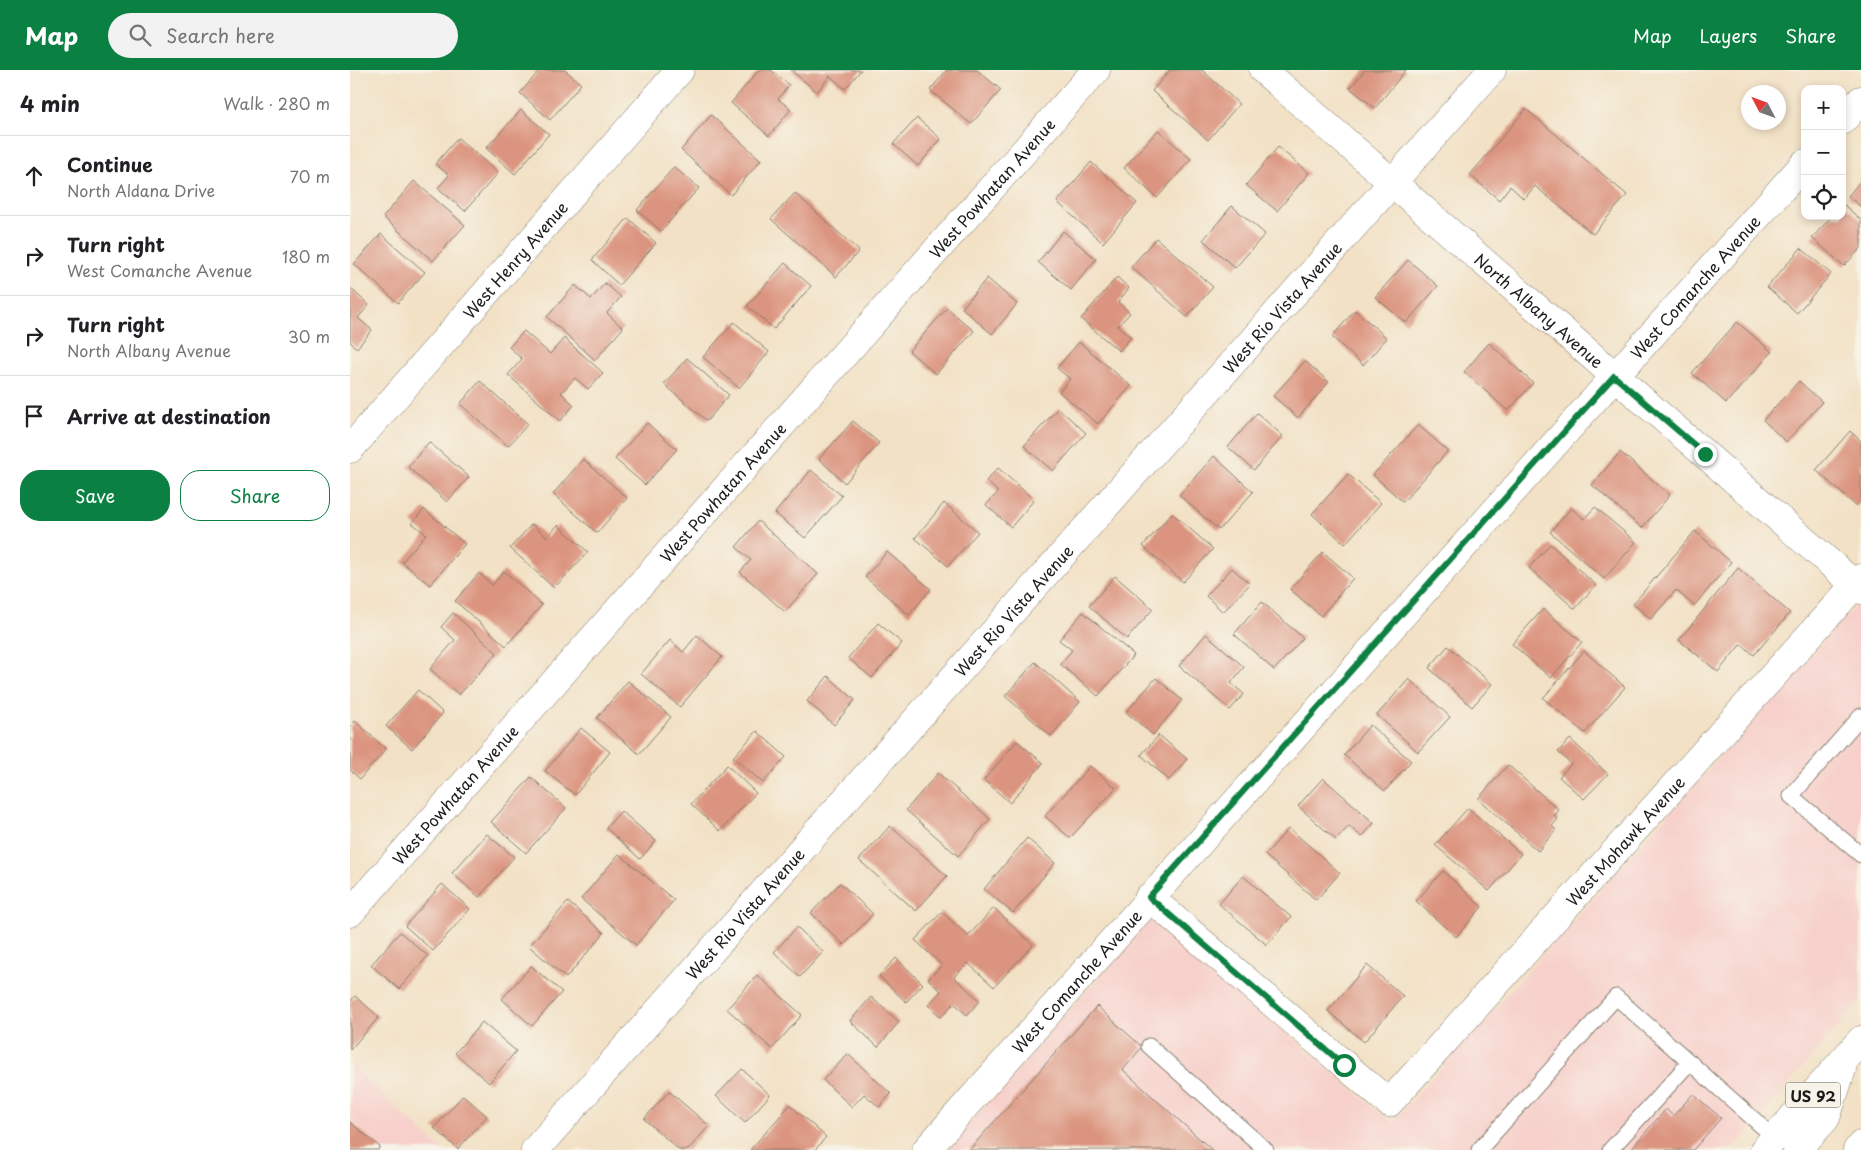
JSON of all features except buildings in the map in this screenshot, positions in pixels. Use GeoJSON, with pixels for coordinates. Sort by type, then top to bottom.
{"type":"FeatureCollection","features":[{"type":"Feature","properties":{"kind":"street","name":"West Henry Avenue"},"geometry":{"type":"LineString","coordinates":[[350,449],[680,70]]}},
{"type":"Feature","properties":{"kind":"street","name":"West Powhatan Avenue"},"geometry":{"type":"LineString","coordinates":[[350,913],[1096,70]]}},
{"type":"Feature","properties":{"kind":"street","name":"North Albany Avenue"},"geometry":{"type":"LineString","coordinates":[[1264,70],[1614,376],[1859,584]]}},
{"type":"Feature","properties":{"kind":"street","name":"West Rio Vista Avenue"},"geometry":{"type":"LineString","coordinates":[[535,1150],[1492,70]]}},
{"type":"Feature","properties":{"kind":"street"},"geometry":{"type":"LineString","coordinates":[[1846,117],[1861,100]]}},
{"type":"Feature","properties":{"kind":"street","name":"West Comanche Avenue"},"geometry":{"type":"LineString","coordinates":[[926,1150],[1149,897],[1801,167]]}},
{"type":"Feature","properties":{"kind":"street","name":"West Mohawk Avenue"},"geometry":{"type":"LineString","coordinates":[[1149,897],[1389,1104],[1859,584]]}},
{"type":"Feature","properties":{"kind":"street"},"geometry":{"type":"LineString","coordinates":[[1778,1146],[1826,1118],[1853,1050]]}},
{"type":"Feature","properties":{"kind":"street"},"geometry":{"type":"LineString","coordinates":[[1857,1150],[1861,1145]]}},
{"type":"Feature","properties":{"kind":"lane"},"geometry":{"type":"LineString","coordinates":[[1861,716],[1791,796],[1861,856]]}},
{"type":"Feature","properties":{"kind":"lane"},"geometry":{"type":"LineString","coordinates":[[1479,1150],[1616,997],[1690,1062],[1778,1146]]}},
{"type":"Feature","properties":{"kind":"lane"},"geometry":{"type":"LineString","coordinates":[[1150,1046],[1266,1150]]}},
{"type":"Feature","properties":{"kind":"lane"},"geometry":{"type":"LineString","coordinates":[[1610,1150],[1690,1062]]}},
{"type":"Feature","properties":{"kind":"shaded area"},"geometry":{"type":"Polygon","coordinates":[[[1857,604],[1861,607],[1861,999],[1732,1150],[946,1150],[1152,917],[1392,1123],[1857,604]]]}},
{"type":"Feature","properties":{"kind":"shaded area"},"geometry":{"type":"Polygon","coordinates":[[[350,1064],[403,1114],[442,1150],[350,1150],[350,1064]]]}},
{"type":"Feature","properties":{"kind":"route"},"geometry":{"type":"LineString","coordinates":[[1344,1065],[1149,897],[1614,376],[1705,454]]}}]}
